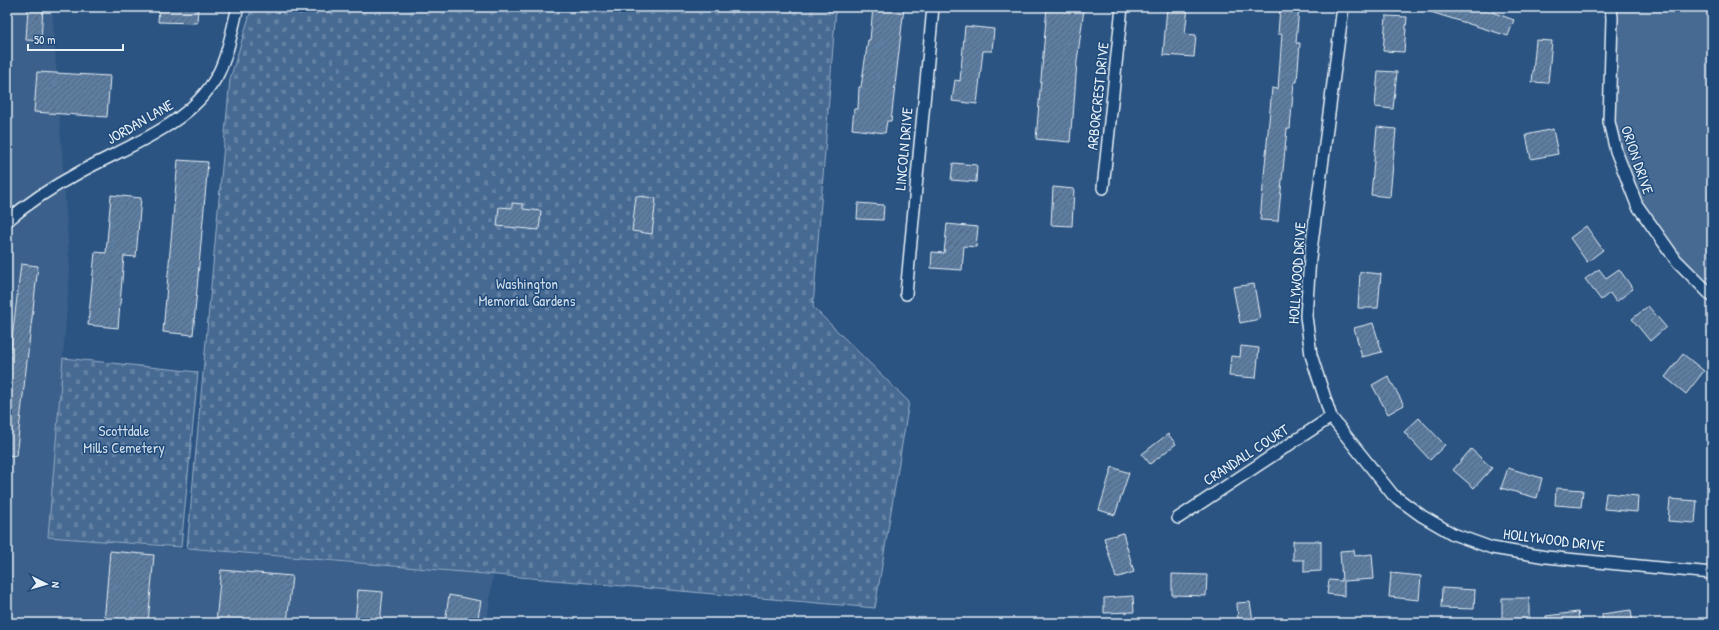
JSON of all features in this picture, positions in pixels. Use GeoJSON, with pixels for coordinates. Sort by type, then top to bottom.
{"type":"FeatureCollection","features":[{"type":"Feature","properties":{"kind":"street","name":"JORDAN LANE"},"geometry":{"type":"LineString","coordinates":[[7,221],[29,203],[79,172],[149,136],[187,112],[205,93],[217,76],[238,7]]}},
{"type":"Feature","properties":{"kind":"street","name":"LINCOLN DRIVE"},"geometry":{"type":"LineString","coordinates":[[906,294],[933,7]]}},
{"type":"Feature","properties":{"kind":"street","name":"ARBORCREST DRIVE"},"geometry":{"type":"LineString","coordinates":[[1103,188],[1122,7]]}},
{"type":"Feature","properties":{"kind":"street","name":"HOLLYWOOD DRIVE"},"geometry":{"type":"LineString","coordinates":[[1343,7],[1310,258],[1306,316],[1311,355],[1331,417],[1393,494],[1422,516],[1453,534],[1492,548],[1546,557],[1712,573]]}},
{"type":"Feature","properties":{"kind":"street","name":"ORION DRIVE"},"geometry":{"type":"LineString","coordinates":[[1611,7],[1609,122],[1616,151],[1637,205],[1676,260],[1712,296]]}},
{"type":"Feature","properties":{"kind":"street","name":"CRANDALL COURT"},"geometry":{"type":"LineString","coordinates":[[1178,518],[1331,417]]}},
{"type":"Feature","properties":{"kind":"shaded area"},"geometry":{"type":"Polygon","coordinates":[[[7,7],[52,7],[70,271],[48,537],[493,575],[487,623],[7,623],[7,7]]]}},
{"type":"Feature","properties":{"kind":"green space","name":"Washington Memorial Gardens"},"geometry":{"type":"Polygon","coordinates":[[[252,7],[836,7],[813,307],[909,402],[875,608],[187,548],[230,79],[252,7]]]}},
{"type":"Feature","properties":{"kind":"green space"},"geometry":{"type":"Polygon","coordinates":[[[1616,7],[1712,7],[1712,299],[1633,195],[1606,125],[1616,7]]]}},
{"type":"Feature","properties":{"kind":"green space","name":"Scottdale Mills Cemetery"},"geometry":{"type":"Polygon","coordinates":[[[63,358],[198,372],[181,547],[48,537],[63,358]]]}},
{"type":"Feature","properties":{"kind":"building"},"geometry":{"type":"Polygon","coordinates":[[[28,7],[43,7],[41,41],[26,40],[28,7]]]}},
{"type":"Feature","properties":{"kind":"building"},"geometry":{"type":"Polygon","coordinates":[[[159,7],[198,7],[197,23],[158,22],[159,7]]]}},
{"type":"Feature","properties":{"kind":"building"},"geometry":{"type":"Polygon","coordinates":[[[873,7],[904,7],[891,121],[887,121],[885,133],[852,129],[854,109],[858,109],[859,87],[861,87],[868,40],[870,40],[873,7]]]}},
{"type":"Feature","properties":{"kind":"building"},"geometry":{"type":"Polygon","coordinates":[[[1047,7],[1084,9],[1077,61],[1070,142],[1036,139],[1047,7]]]}},
{"type":"Feature","properties":{"kind":"building"},"geometry":{"type":"Polygon","coordinates":[[[1167,7],[1188,7],[1185,34],[1196,35],[1194,57],[1163,55],[1167,7]]]}},
{"type":"Feature","properties":{"kind":"building"},"geometry":{"type":"Polygon","coordinates":[[[1280,7],[1299,7],[1296,43],[1300,43],[1297,82],[1294,82],[1290,129],[1287,129],[1278,221],[1260,220],[1272,88],[1278,89],[1282,34],[1278,34],[1280,7]]]}},
{"type":"Feature","properties":{"kind":"building"},"geometry":{"type":"Polygon","coordinates":[[[1421,7],[1478,7],[1514,20],[1508,36],[1421,9],[1421,7]]]}},
{"type":"Feature","properties":{"kind":"building"},"geometry":{"type":"Polygon","coordinates":[[[1386,16],[1407,17],[1404,52],[1383,51],[1386,16]]]}},
{"type":"Feature","properties":{"kind":"building"},"geometry":{"type":"Polygon","coordinates":[[[965,26],[994,29],[992,51],[983,51],[977,104],[952,101],[955,80],[960,81],[965,26]]]}},
{"type":"Feature","properties":{"kind":"building"},"geometry":{"type":"Polygon","coordinates":[[[1536,40],[1552,41],[1548,83],[1532,82],[1536,40]]]}},
{"type":"Feature","properties":{"kind":"building"},"geometry":{"type":"Polygon","coordinates":[[[1378,71],[1397,72],[1393,109],[1375,107],[1378,71]]]}},
{"type":"Feature","properties":{"kind":"building"},"geometry":{"type":"Polygon","coordinates":[[[37,72],[110,76],[107,117],[34,112],[37,72]]]}},
{"type":"Feature","properties":{"kind":"building"},"geometry":{"type":"Polygon","coordinates":[[[1377,127],[1396,129],[1390,197],[1371,195],[1377,127]]]}},
{"type":"Feature","properties":{"kind":"building"},"geometry":{"type":"Polygon","coordinates":[[[1553,129],[1558,154],[1531,159],[1526,135],[1553,129]]]}},
{"type":"Feature","properties":{"kind":"building"},"geometry":{"type":"Polygon","coordinates":[[[178,160],[208,162],[193,335],[163,332],[178,160]]]}},
{"type":"Feature","properties":{"kind":"building"},"geometry":{"type":"Polygon","coordinates":[[[953,163],[977,165],[976,182],[951,180],[953,163]]]}},
{"type":"Feature","properties":{"kind":"building"},"geometry":{"type":"Polygon","coordinates":[[[1053,187],[1074,189],[1072,226],[1051,225],[1053,187]]]}},
{"type":"Feature","properties":{"kind":"building"},"geometry":{"type":"Polygon","coordinates":[[[111,195],[141,198],[136,257],[124,256],[118,328],[88,325],[95,252],[106,253],[111,195]]]}},
{"type":"Feature","properties":{"kind":"building"},"geometry":{"type":"Polygon","coordinates":[[[636,196],[656,198],[652,234],[632,231],[636,196]]]}},
{"type":"Feature","properties":{"kind":"building"},"geometry":{"type":"Polygon","coordinates":[[[512,203],[523,204],[523,209],[541,211],[539,230],[497,226],[499,207],[512,208],[512,203]]]}},
{"type":"Feature","properties":{"kind":"building"},"geometry":{"type":"Polygon","coordinates":[[[858,203],[884,205],[883,220],[857,219],[858,203]]]}},
{"type":"Feature","properties":{"kind":"building"},"geometry":{"type":"Polygon","coordinates":[[[947,224],[978,227],[976,247],[964,246],[962,270],[931,268],[932,252],[944,253],[947,224]]]}},
{"type":"Feature","properties":{"kind":"building"},"geometry":{"type":"Polygon","coordinates":[[[1586,226],[1603,250],[1587,262],[1570,238],[1586,226]]]}},
{"type":"Feature","properties":{"kind":"building"},"geometry":{"type":"Polygon","coordinates":[[[21,264],[38,266],[16,456],[7,455],[7,380],[21,264]]]}},
{"type":"Feature","properties":{"kind":"building"},"geometry":{"type":"Polygon","coordinates":[[[1599,269],[1606,278],[1619,269],[1633,289],[1616,302],[1610,293],[1601,300],[1585,279],[1599,269]]]}},
{"type":"Feature","properties":{"kind":"building"},"geometry":{"type":"Polygon","coordinates":[[[1360,272],[1381,274],[1378,308],[1358,308],[1360,272]]]}},
{"type":"Feature","properties":{"kind":"building"},"geometry":{"type":"Polygon","coordinates":[[[1254,284],[1260,319],[1240,323],[1233,287],[1254,284]]]}},
{"type":"Feature","properties":{"kind":"building"},"geometry":{"type":"Polygon","coordinates":[[[1648,306],[1666,327],[1650,341],[1632,319],[1648,306]]]}},
{"type":"Feature","properties":{"kind":"building"},"geometry":{"type":"Polygon","coordinates":[[[1373,323],[1382,352],[1362,357],[1354,328],[1373,323]]]}},
{"type":"Feature","properties":{"kind":"building"},"geometry":{"type":"Polygon","coordinates":[[[1241,346],[1259,348],[1256,378],[1229,376],[1231,356],[1240,357],[1241,346]]]}},
{"type":"Feature","properties":{"kind":"building"},"geometry":{"type":"Polygon","coordinates":[[[1683,354],[1704,371],[1686,394],[1665,377],[1683,354]]]}},
{"type":"Feature","properties":{"kind":"building"},"geometry":{"type":"Polygon","coordinates":[[[1388,376],[1404,405],[1388,414],[1372,385],[1388,376]]]}},
{"type":"Feature","properties":{"kind":"building"},"geometry":{"type":"Polygon","coordinates":[[[1419,418],[1445,445],[1430,460],[1404,432],[1419,418]]]}},
{"type":"Feature","properties":{"kind":"building"},"geometry":{"type":"Polygon","coordinates":[[[1168,434],[1176,444],[1150,464],[1142,454],[1168,434]]]}},
{"type":"Feature","properties":{"kind":"building"},"geometry":{"type":"Polygon","coordinates":[[[1471,449],[1492,468],[1474,488],[1453,470],[1471,449]]]}},
{"type":"Feature","properties":{"kind":"building"},"geometry":{"type":"Polygon","coordinates":[[[1112,467],[1129,473],[1115,515],[1099,510],[1112,467]]]}},
{"type":"Feature","properties":{"kind":"building"},"geometry":{"type":"Polygon","coordinates":[[[1508,468],[1542,478],[1537,498],[1501,488],[1508,468]]]}},
{"type":"Feature","properties":{"kind":"building"},"geometry":{"type":"Polygon","coordinates":[[[1556,488],[1583,490],[1581,507],[1555,505],[1556,488]]]}},
{"type":"Feature","properties":{"kind":"building"},"geometry":{"type":"Polygon","coordinates":[[[1606,493],[1638,496],[1637,512],[1604,509],[1606,493]]]}},
{"type":"Feature","properties":{"kind":"building"},"geometry":{"type":"Polygon","coordinates":[[[1670,499],[1697,501],[1695,523],[1668,521],[1670,499]]]}},
{"type":"Feature","properties":{"kind":"building"},"geometry":{"type":"Polygon","coordinates":[[[1123,533],[1134,572],[1116,578],[1104,538],[1123,533]]]}},
{"type":"Feature","properties":{"kind":"building"},"geometry":{"type":"Polygon","coordinates":[[[1293,541],[1321,541],[1321,571],[1304,572],[1304,560],[1293,560],[1293,541]]]}},
{"type":"Feature","properties":{"kind":"building"},"geometry":{"type":"Polygon","coordinates":[[[1354,550],[1355,556],[1372,554],[1374,579],[1344,581],[1344,596],[1327,594],[1329,580],[1342,581],[1340,551],[1354,550]]]}},
{"type":"Feature","properties":{"kind":"building"},"geometry":{"type":"Polygon","coordinates":[[[110,551],[154,555],[148,623],[104,623],[110,551]]]}},
{"type":"Feature","properties":{"kind":"building"},"geometry":{"type":"Polygon","coordinates":[[[221,570],[292,576],[287,623],[216,623],[221,570]]]}},
{"type":"Feature","properties":{"kind":"building"},"geometry":{"type":"Polygon","coordinates":[[[1391,573],[1421,576],[1419,600],[1389,597],[1391,573]]]}},
{"type":"Feature","properties":{"kind":"building"},"geometry":{"type":"Polygon","coordinates":[[[1172,574],[1207,575],[1206,596],[1172,595],[1172,574]]]}},
{"type":"Feature","properties":{"kind":"building"},"geometry":{"type":"Polygon","coordinates":[[[1442,588],[1475,590],[1474,609],[1441,608],[1442,588]]]}},
{"type":"Feature","properties":{"kind":"building"},"geometry":{"type":"Polygon","coordinates":[[[358,590],[383,592],[380,623],[355,623],[358,590]]]}},
{"type":"Feature","properties":{"kind":"building"},"geometry":{"type":"Polygon","coordinates":[[[449,595],[481,601],[477,623],[445,623],[449,595]]]}},
{"type":"Feature","properties":{"kind":"building"},"geometry":{"type":"Polygon","coordinates":[[[1133,596],[1134,612],[1104,613],[1104,598],[1133,596]]]}},
{"type":"Feature","properties":{"kind":"building"},"geometry":{"type":"Polygon","coordinates":[[[1502,598],[1529,598],[1529,623],[1502,623],[1502,598]]]}},
{"type":"Feature","properties":{"kind":"building"},"geometry":{"type":"Polygon","coordinates":[[[1250,602],[1253,621],[1238,622],[1237,603],[1250,602]]]}},
{"type":"Feature","properties":{"kind":"building"},"geometry":{"type":"Polygon","coordinates":[[[1631,610],[1633,623],[1603,623],[1602,614],[1631,610]]]}},
{"type":"Feature","properties":{"kind":"building"},"geometry":{"type":"Polygon","coordinates":[[[1578,612],[1580,623],[1546,623],[1546,616],[1578,612]]]}}]}
